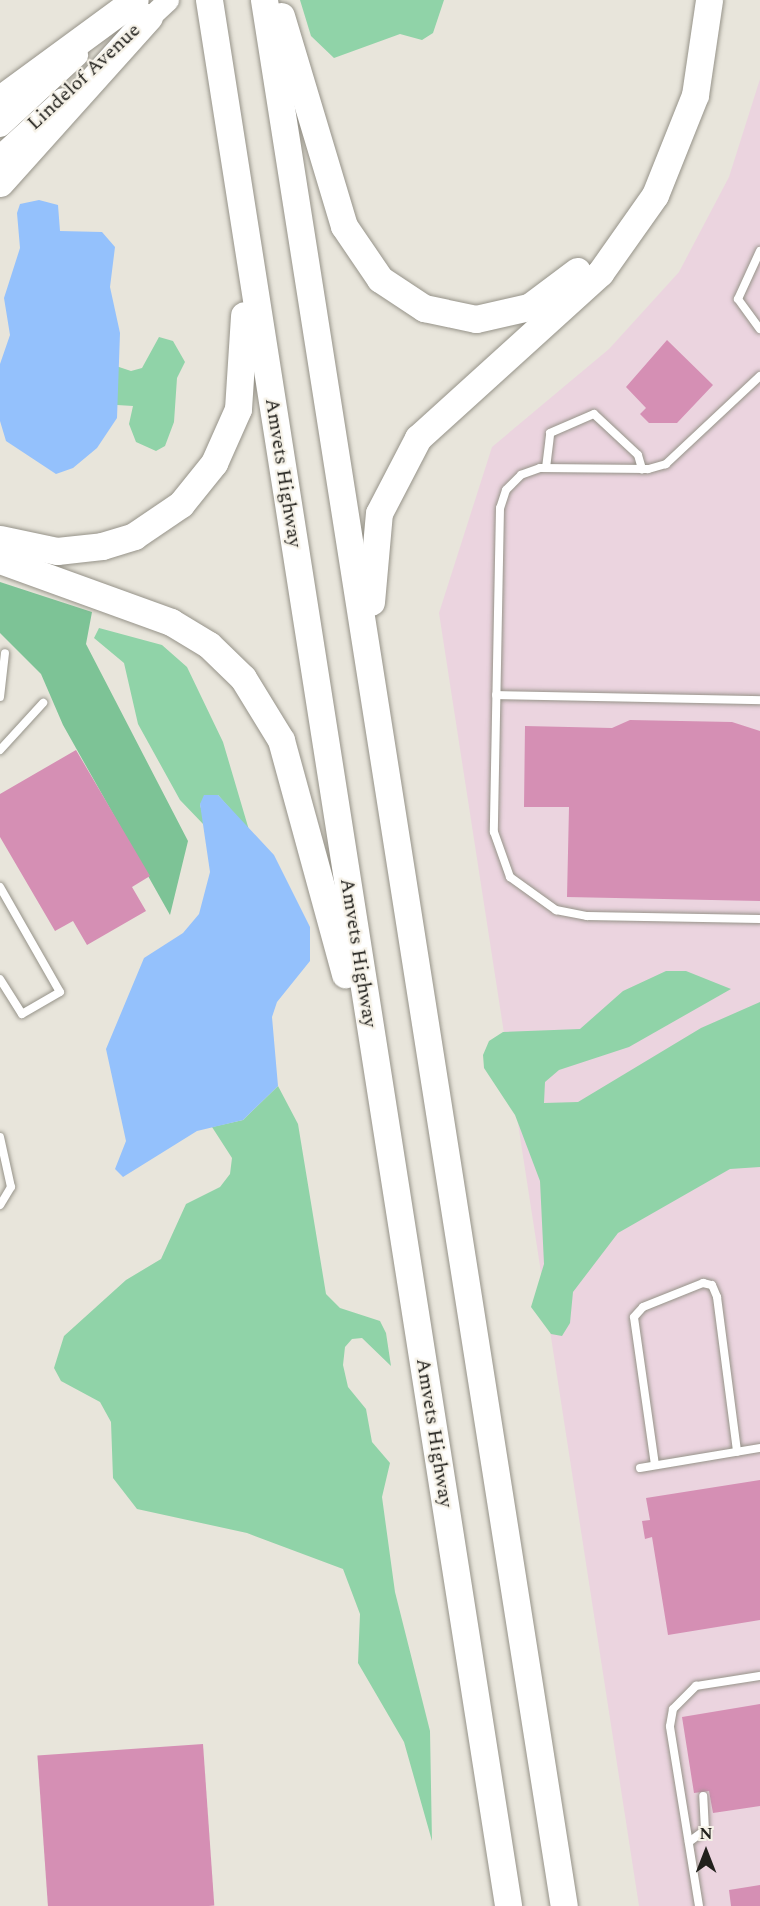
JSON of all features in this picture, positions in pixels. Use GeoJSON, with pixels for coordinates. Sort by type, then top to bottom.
{"type":"FeatureCollection","features":[{"type":"Feature","properties":{"kind":"highway","name":"Amvets Highway"},"geometry":{"type":"LineString","coordinates":[[209,0],[508,1906]]}},
{"type":"Feature","properties":{"kind":"highway"},"geometry":{"type":"LineString","coordinates":[[264,0],[564,1906]]}},
{"type":"Feature","properties":{"kind":"highway"},"geometry":{"type":"LineString","coordinates":[[276,0],[337,204],[359,254],[405,299],[445,315],[476,319],[508,314],[548,297],[587,261],[623,214],[670,119],[687,48],[692,0]]}},
{"type":"Feature","properties":{"kind":"highway"},"geometry":{"type":"LineString","coordinates":[[386,773],[371,601],[383,502],[429,426],[573,300],[638,224],[687,125],[705,51],[710,0]]}},
{"type":"Feature","properties":{"kind":"highway"},"geometry":{"type":"LineString","coordinates":[[0,99],[147,4]]}},
{"type":"Feature","properties":{"kind":"highway"},"geometry":{"type":"LineString","coordinates":[[0,183],[147,4]]}},
{"type":"Feature","properties":{"kind":"highway"},"geometry":{"type":"LineString","coordinates":[[0,539],[57,551],[113,543],[163,519],[214,463],[237,409],[244,364],[227,120]]}},
{"type":"Feature","properties":{"kind":"highway"},"geometry":{"type":"LineString","coordinates":[[0,560],[191,632],[226,660],[264,708],[289,763],[335,933],[410,1280]]}},
{"type":"Feature","properties":{"kind":"main road","name":"Lindelof Avenue"},"geometry":{"type":"LineString","coordinates":[[0,126],[147,4]]}},
{"type":"Feature","properties":{"kind":"main road","name":"Lindelof Avenue"},"geometry":{"type":"LineString","coordinates":[[0,155],[147,4]]}},
{"type":"Feature","properties":{"kind":"lane"},"geometry":{"type":"LineString","coordinates":[[760,251],[738,299],[760,329]]}},
{"type":"Feature","properties":{"kind":"lane"},"geometry":{"type":"LineString","coordinates":[[760,376],[672,461],[642,469],[546,468],[515,479],[501,501],[494,839],[505,870],[522,890],[547,906],[577,915],[760,919]]}},
{"type":"Feature","properties":{"kind":"lane"},"geometry":{"type":"LineString","coordinates":[[546,468],[550,433],[594,414],[638,454],[642,469]]}},
{"type":"Feature","properties":{"kind":"lane"},"geometry":{"type":"LineString","coordinates":[[0,697],[5,653]]}},
{"type":"Feature","properties":{"kind":"lane"},"geometry":{"type":"LineString","coordinates":[[496,695],[760,700]]}},
{"type":"Feature","properties":{"kind":"lane"},"geometry":{"type":"LineString","coordinates":[[0,750],[43,703]]}},
{"type":"Feature","properties":{"kind":"lane"},"geometry":{"type":"LineString","coordinates":[[0,887],[60,992],[22,1014],[0,979]]}},
{"type":"Feature","properties":{"kind":"lane"},"geometry":{"type":"LineString","coordinates":[[0,1137],[11,1187],[0,1205]]}},
{"type":"Feature","properties":{"kind":"lane"},"geometry":{"type":"LineString","coordinates":[[655,1465],[634,1317],[643,1307],[703,1283],[712,1285],[717,1296],[738,1452]]}},
{"type":"Feature","properties":{"kind":"lane"},"geometry":{"type":"LineString","coordinates":[[640,1468],[760,1448]]}},
{"type":"Feature","properties":{"kind":"lane"},"geometry":{"type":"LineString","coordinates":[[699,1906],[670,1726],[673,1709],[696,1686],[760,1676]]}},
{"type":"Feature","properties":{"kind":"lane"},"geometry":{"type":"LineString","coordinates":[[689,1842],[705,1830],[703,1796]]}},
{"type":"Feature","properties":{"kind":"shaded area"},"geometry":{"type":"Polygon","coordinates":[[[760,79],[760,1906],[639,1906],[439,613],[492,447],[609,349],[679,272],[729,177],[760,79]]]}},
{"type":"Feature","properties":{"kind":"green space"},"geometry":{"type":"Polygon","coordinates":[[[300,0],[444,0],[433,33],[422,40],[400,34],[334,58],[311,36],[300,0]]]}},
{"type":"Feature","properties":{"kind":"green space"},"geometry":{"type":"Polygon","coordinates":[[[159,337],[173,341],[185,362],[177,378],[174,422],[165,446],[156,451],[136,442],[129,424],[133,406],[117,405],[116,366],[131,371],[142,368],[159,337]]]}},
{"type":"Feature","properties":{"kind":"green space"},"geometry":{"type":"Polygon","coordinates":[[[0,582],[92,612],[86,644],[188,841],[170,915],[63,725],[41,674],[0,633],[0,582]]]}},
{"type":"Feature","properties":{"kind":"green space"},"geometry":{"type":"Polygon","coordinates":[[[99,628],[162,645],[187,667],[223,742],[249,830],[218,795],[200,804],[205,826],[180,800],[138,724],[124,663],[94,638],[99,628]]]}},
{"type":"Feature","properties":{"kind":"green space"},"geometry":{"type":"Polygon","coordinates":[[[666,971],[686,971],[731,989],[629,1047],[559,1070],[545,1082],[544,1103],[578,1102],[701,1028],[760,1002],[760,1167],[730,1169],[618,1233],[573,1292],[570,1323],[562,1336],[551,1334],[531,1307],[544,1264],[540,1181],[515,1115],[484,1068],[483,1055],[489,1041],[503,1032],[580,1029],[623,991],[666,971]]]}},
{"type":"Feature","properties":{"kind":"green space"},"geometry":{"type":"Polygon","coordinates":[[[278,1086],[298,1124],[326,1294],[340,1308],[380,1321],[386,1333],[391,1366],[362,1338],[352,1339],[345,1347],[343,1365],[348,1387],[366,1409],[372,1442],[390,1463],[382,1497],[395,1592],[430,1731],[432,1841],[404,1742],[358,1663],[360,1614],[343,1569],[247,1533],[137,1509],[113,1478],[111,1422],[100,1402],[61,1381],[54,1368],[64,1336],[126,1280],[161,1259],[186,1204],[220,1187],[230,1174],[232,1158],[212,1127],[243,1120],[278,1086]]]}},
{"type":"Feature","properties":{"kind":"water"},"geometry":{"type":"Polygon","coordinates":[[[39,200],[58,205],[60,231],[102,232],[115,247],[110,287],[120,333],[117,418],[97,448],[73,468],[56,474],[6,441],[0,421],[0,364],[10,335],[4,298],[20,248],[17,213],[20,204],[39,200]]]}},
{"type":"Feature","properties":{"kind":"water"},"geometry":{"type":"Polygon","coordinates":[[[204,795],[218,795],[274,855],[310,927],[310,961],[277,1002],[272,1017],[278,1086],[243,1120],[197,1131],[123,1177],[115,1169],[126,1141],[106,1049],[144,958],[183,933],[199,914],[210,872],[200,804],[204,795]]]}},
{"type":"Feature","properties":{"kind":"building"},"geometry":{"type":"Polygon","coordinates":[[[667,340],[713,385],[677,423],[649,423],[640,414],[646,408],[626,387],[667,340]]]}},
{"type":"Feature","properties":{"kind":"building"},"geometry":{"type":"Polygon","coordinates":[[[630,720],[732,722],[760,731],[760,901],[567,897],[569,807],[524,807],[525,726],[612,728],[630,720]]]}},
{"type":"Feature","properties":{"kind":"building"},"geometry":{"type":"Polygon","coordinates":[[[76,750],[150,876],[132,887],[146,911],[87,945],[73,921],[55,931],[0,837],[0,794],[76,750]]]}},
{"type":"Feature","properties":{"kind":"building"},"geometry":{"type":"Polygon","coordinates":[[[760,1480],[760,1620],[668,1635],[652,1537],[645,1539],[642,1521],[650,1520],[646,1498],[760,1480]]]}},
{"type":"Feature","properties":{"kind":"building"},"geometry":{"type":"Polygon","coordinates":[[[760,1704],[760,1806],[713,1813],[709,1791],[694,1793],[682,1717],[760,1704]]]}},
{"type":"Feature","properties":{"kind":"building"},"geometry":{"type":"Polygon","coordinates":[[[203,1744],[214,1906],[48,1906],[37,1756],[203,1744]]]}},
{"type":"Feature","properties":{"kind":"building"},"geometry":{"type":"Polygon","coordinates":[[[760,1885],[760,1906],[731,1906],[729,1890],[760,1885]]]}}]}
